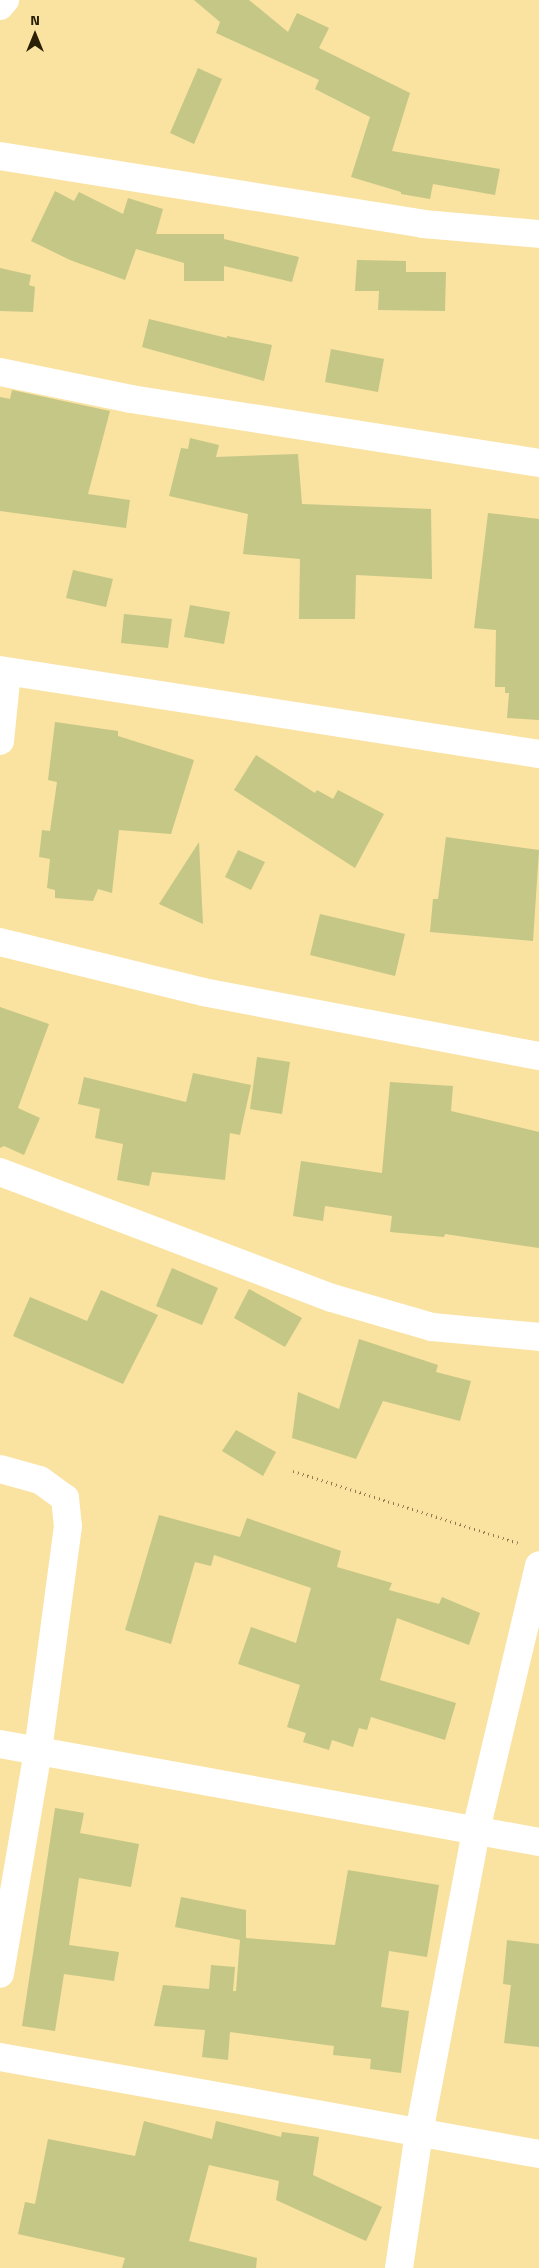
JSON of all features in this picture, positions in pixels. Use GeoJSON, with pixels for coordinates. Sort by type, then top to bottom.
{"type":"FeatureCollection","features":[{"type":"Feature","properties":{"kind":"street"},"geometry":{"type":"LineString","coordinates":[[0,6],[5,0]]}},
{"type":"Feature","properties":{"kind":"street"},"geometry":{"type":"LineString","coordinates":[[0,156],[423,224],[539,234]]}},
{"type":"Feature","properties":{"kind":"street"},"geometry":{"type":"LineString","coordinates":[[0,372],[131,399],[539,463]]}},
{"type":"Feature","properties":{"kind":"street"},"geometry":{"type":"LineString","coordinates":[[0,741],[4,671],[539,754]]}},
{"type":"Feature","properties":{"kind":"street"},"geometry":{"type":"LineString","coordinates":[[0,942],[203,992],[539,1056]]}},
{"type":"Feature","properties":{"kind":"street"},"geometry":{"type":"LineString","coordinates":[[0,1172],[332,1298],[432,1327],[539,1336]]}},
{"type":"Feature","properties":{"kind":"street"},"geometry":{"type":"LineString","coordinates":[[0,1469],[40,1480],[65,1498],[68,1526],[38,1751],[0,1974]]}},
{"type":"Feature","properties":{"kind":"street"},"geometry":{"type":"LineString","coordinates":[[399,2268],[419,2133],[476,1830],[539,1565]]}},
{"type":"Feature","properties":{"kind":"street"},"geometry":{"type":"LineString","coordinates":[[0,1744],[539,1842]]}},
{"type":"Feature","properties":{"kind":"street"},"geometry":{"type":"LineString","coordinates":[[0,2057],[539,2154]]}},
{"type":"Feature","properties":{"kind":"path"},"geometry":{"type":"LineString","coordinates":[[292,1471],[520,1543]]}},
{"type":"Feature","properties":{"kind":"building"},"geometry":{"type":"Polygon","coordinates":[[[194,0],[249,0],[288,32],[297,13],[329,28],[319,48],[410,93],[392,151],[500,169],[495,195],[433,184],[430,199],[401,194],[401,192],[351,177],[370,117],[315,89],[319,80],[216,33],[220,22],[194,0]]]}},
{"type":"Feature","properties":{"kind":"building"},"geometry":{"type":"Polygon","coordinates":[[[198,68],[222,79],[194,144],[170,133],[198,68]]]}},
{"type":"Feature","properties":{"kind":"building"},"geometry":{"type":"Polygon","coordinates":[[[55,191],[74,201],[79,192],[123,214],[128,198],[163,209],[156,234],[224,234],[224,239],[299,257],[292,282],[224,266],[224,281],[184,281],[184,263],[136,249],[125,280],[70,260],[31,241],[55,191]]]}},
{"type":"Feature","properties":{"kind":"building"},"geometry":{"type":"Polygon","coordinates":[[[357,260],[406,261],[406,272],[446,272],[445,311],[378,310],[379,291],[355,291],[357,260]]]}},
{"type":"Feature","properties":{"kind":"building"},"geometry":{"type":"Polygon","coordinates":[[[0,268],[31,275],[29,285],[35,287],[33,312],[0,311],[0,268]]]}},
{"type":"Feature","properties":{"kind":"building"},"geometry":{"type":"Polygon","coordinates":[[[149,319],[227,338],[227,336],[272,345],[264,381],[142,347],[149,319]]]}},
{"type":"Feature","properties":{"kind":"building"},"geometry":{"type":"Polygon","coordinates":[[[331,349],[384,359],[378,392],[325,382],[331,349]]]}},
{"type":"Feature","properties":{"kind":"building"},"geometry":{"type":"Polygon","coordinates":[[[12,390],[110,411],[88,494],[130,500],[126,528],[0,511],[0,397],[10,399],[12,390]]]}},
{"type":"Feature","properties":{"kind":"building"},"geometry":{"type":"Polygon","coordinates":[[[190,438],[219,445],[216,457],[298,454],[302,504],[431,509],[432,579],[356,575],[355,619],[299,619],[300,559],[243,554],[248,514],[169,496],[181,448],[188,449],[190,438]]]}},
{"type":"Feature","properties":{"kind":"building"},"geometry":{"type":"Polygon","coordinates":[[[488,513],[539,519],[539,720],[507,718],[509,693],[505,693],[505,687],[495,687],[496,630],[474,628],[488,513]]]}},
{"type":"Feature","properties":{"kind":"building"},"geometry":{"type":"Polygon","coordinates":[[[73,570],[113,579],[106,607],[66,598],[73,570]]]}},
{"type":"Feature","properties":{"kind":"building"},"geometry":{"type":"Polygon","coordinates":[[[190,605],[230,612],[224,644],[184,637],[190,605]]]}},
{"type":"Feature","properties":{"kind":"building"},"geometry":{"type":"Polygon","coordinates":[[[124,614],[172,619],[168,648],[121,643],[124,614]]]}},
{"type":"Feature","properties":{"kind":"building"},"geometry":{"type":"Polygon","coordinates":[[[55,722],[118,731],[118,736],[194,760],[171,834],[119,830],[112,893],[98,889],[93,901],[55,898],[55,890],[47,888],[50,859],[39,857],[42,830],[50,831],[57,782],[48,780],[55,722]]]}},
{"type":"Feature","properties":{"kind":"building"},"geometry":{"type":"Polygon","coordinates":[[[256,755],[315,793],[317,790],[333,799],[338,790],[384,814],[355,868],[234,790],[256,755]]]}},
{"type":"Feature","properties":{"kind":"building"},"geometry":{"type":"Polygon","coordinates":[[[446,837],[539,850],[533,941],[430,932],[433,899],[438,899],[446,837]]]}},
{"type":"Feature","properties":{"kind":"building"},"geometry":{"type":"Polygon","coordinates":[[[199,842],[203,924],[159,904],[199,842]]]}},
{"type":"Feature","properties":{"kind":"building"},"geometry":{"type":"Polygon","coordinates":[[[238,850],[265,862],[251,890],[225,877],[238,850]]]}},
{"type":"Feature","properties":{"kind":"building"},"geometry":{"type":"Polygon","coordinates":[[[320,914],[405,934],[395,976],[310,955],[320,914]]]}},
{"type":"Feature","properties":{"kind":"building"},"geometry":{"type":"Polygon","coordinates":[[[0,1007],[49,1024],[18,1108],[40,1118],[24,1155],[4,1146],[0,1148],[0,1007]]]}},
{"type":"Feature","properties":{"kind":"building"},"geometry":{"type":"Polygon","coordinates":[[[257,1057],[290,1062],[282,1114],[250,1109],[257,1057]]]}},
{"type":"Feature","properties":{"kind":"building"},"geometry":{"type":"Polygon","coordinates":[[[193,1073],[251,1085],[240,1135],[230,1133],[225,1180],[152,1172],[149,1186],[117,1180],[123,1144],[95,1138],[100,1109],[78,1104],[84,1077],[186,1102],[193,1073]]]}},
{"type":"Feature","properties":{"kind":"building"},"geometry":{"type":"Polygon","coordinates":[[[390,1082],[453,1086],[451,1111],[539,1132],[539,1248],[445,1234],[444,1237],[390,1232],[392,1216],[325,1206],[323,1221],[293,1216],[301,1161],[382,1173],[390,1082]]]}},
{"type":"Feature","properties":{"kind":"building"},"geometry":{"type":"Polygon","coordinates":[[[172,1268],[218,1288],[202,1325],[156,1306],[172,1268]]]}},
{"type":"Feature","properties":{"kind":"building"},"geometry":{"type":"Polygon","coordinates":[[[249,1289],[302,1318],[285,1347],[234,1318],[249,1289]]]}},
{"type":"Feature","properties":{"kind":"building"},"geometry":{"type":"Polygon","coordinates":[[[101,1290],[158,1315],[123,1384],[13,1336],[30,1297],[87,1321],[101,1290]]]}},
{"type":"Feature","properties":{"kind":"building"},"geometry":{"type":"Polygon","coordinates":[[[359,1339],[438,1365],[436,1372],[471,1381],[460,1421],[383,1401],[356,1459],[292,1438],[298,1392],[339,1409],[359,1339]]]}},
{"type":"Feature","properties":{"kind":"building"},"geometry":{"type":"Polygon","coordinates":[[[236,1430],[276,1452],[263,1476],[222,1451],[236,1430]]]}},
{"type":"Feature","properties":{"kind":"building"},"geometry":{"type":"Polygon","coordinates":[[[159,1515],[240,1537],[247,1518],[341,1551],[337,1567],[392,1583],[389,1590],[439,1604],[442,1597],[480,1613],[469,1645],[397,1618],[380,1680],[456,1703],[445,1740],[371,1717],[367,1730],[359,1728],[353,1747],[332,1740],[329,1750],[303,1742],[306,1733],[287,1727],[300,1685],[238,1664],[251,1627],[296,1643],[311,1588],[214,1555],[211,1566],[195,1562],[171,1644],[125,1630],[159,1515]]]}},
{"type":"Feature","properties":{"kind":"building"},"geometry":{"type":"Polygon","coordinates":[[[55,1808],[84,1813],[80,1833],[139,1844],[131,1887],[79,1878],[69,1945],[119,1952],[114,1981],[64,1974],[55,2031],[22,2026],[55,1808]]]}},
{"type":"Feature","properties":{"kind":"building"},"geometry":{"type":"Polygon","coordinates":[[[348,1870],[439,1885],[427,1957],[389,1951],[381,2007],[409,2011],[401,2073],[370,2069],[371,2059],[333,2055],[334,2046],[230,2032],[228,2060],[202,2057],[205,2030],[154,2026],[163,1985],[209,1989],[211,1965],[235,1967],[233,1991],[236,1991],[240,1940],[175,1927],[181,1897],[246,1910],[246,1938],[335,1945],[348,1870]]]}},
{"type":"Feature","properties":{"kind":"building"},"geometry":{"type":"Polygon","coordinates":[[[507,1940],[539,1944],[539,2047],[504,2043],[511,1985],[503,1984],[507,1940]]]}},
{"type":"Feature","properties":{"kind":"building"},"geometry":{"type":"Polygon","coordinates":[[[144,2121],[212,2139],[216,2121],[281,2137],[282,2132],[319,2137],[313,2175],[382,2207],[366,2241],[276,2200],[279,2181],[209,2165],[189,2241],[257,2258],[256,2268],[122,2268],[125,2258],[18,2234],[25,2202],[35,2204],[48,2139],[135,2156],[144,2121]]]}}]}
